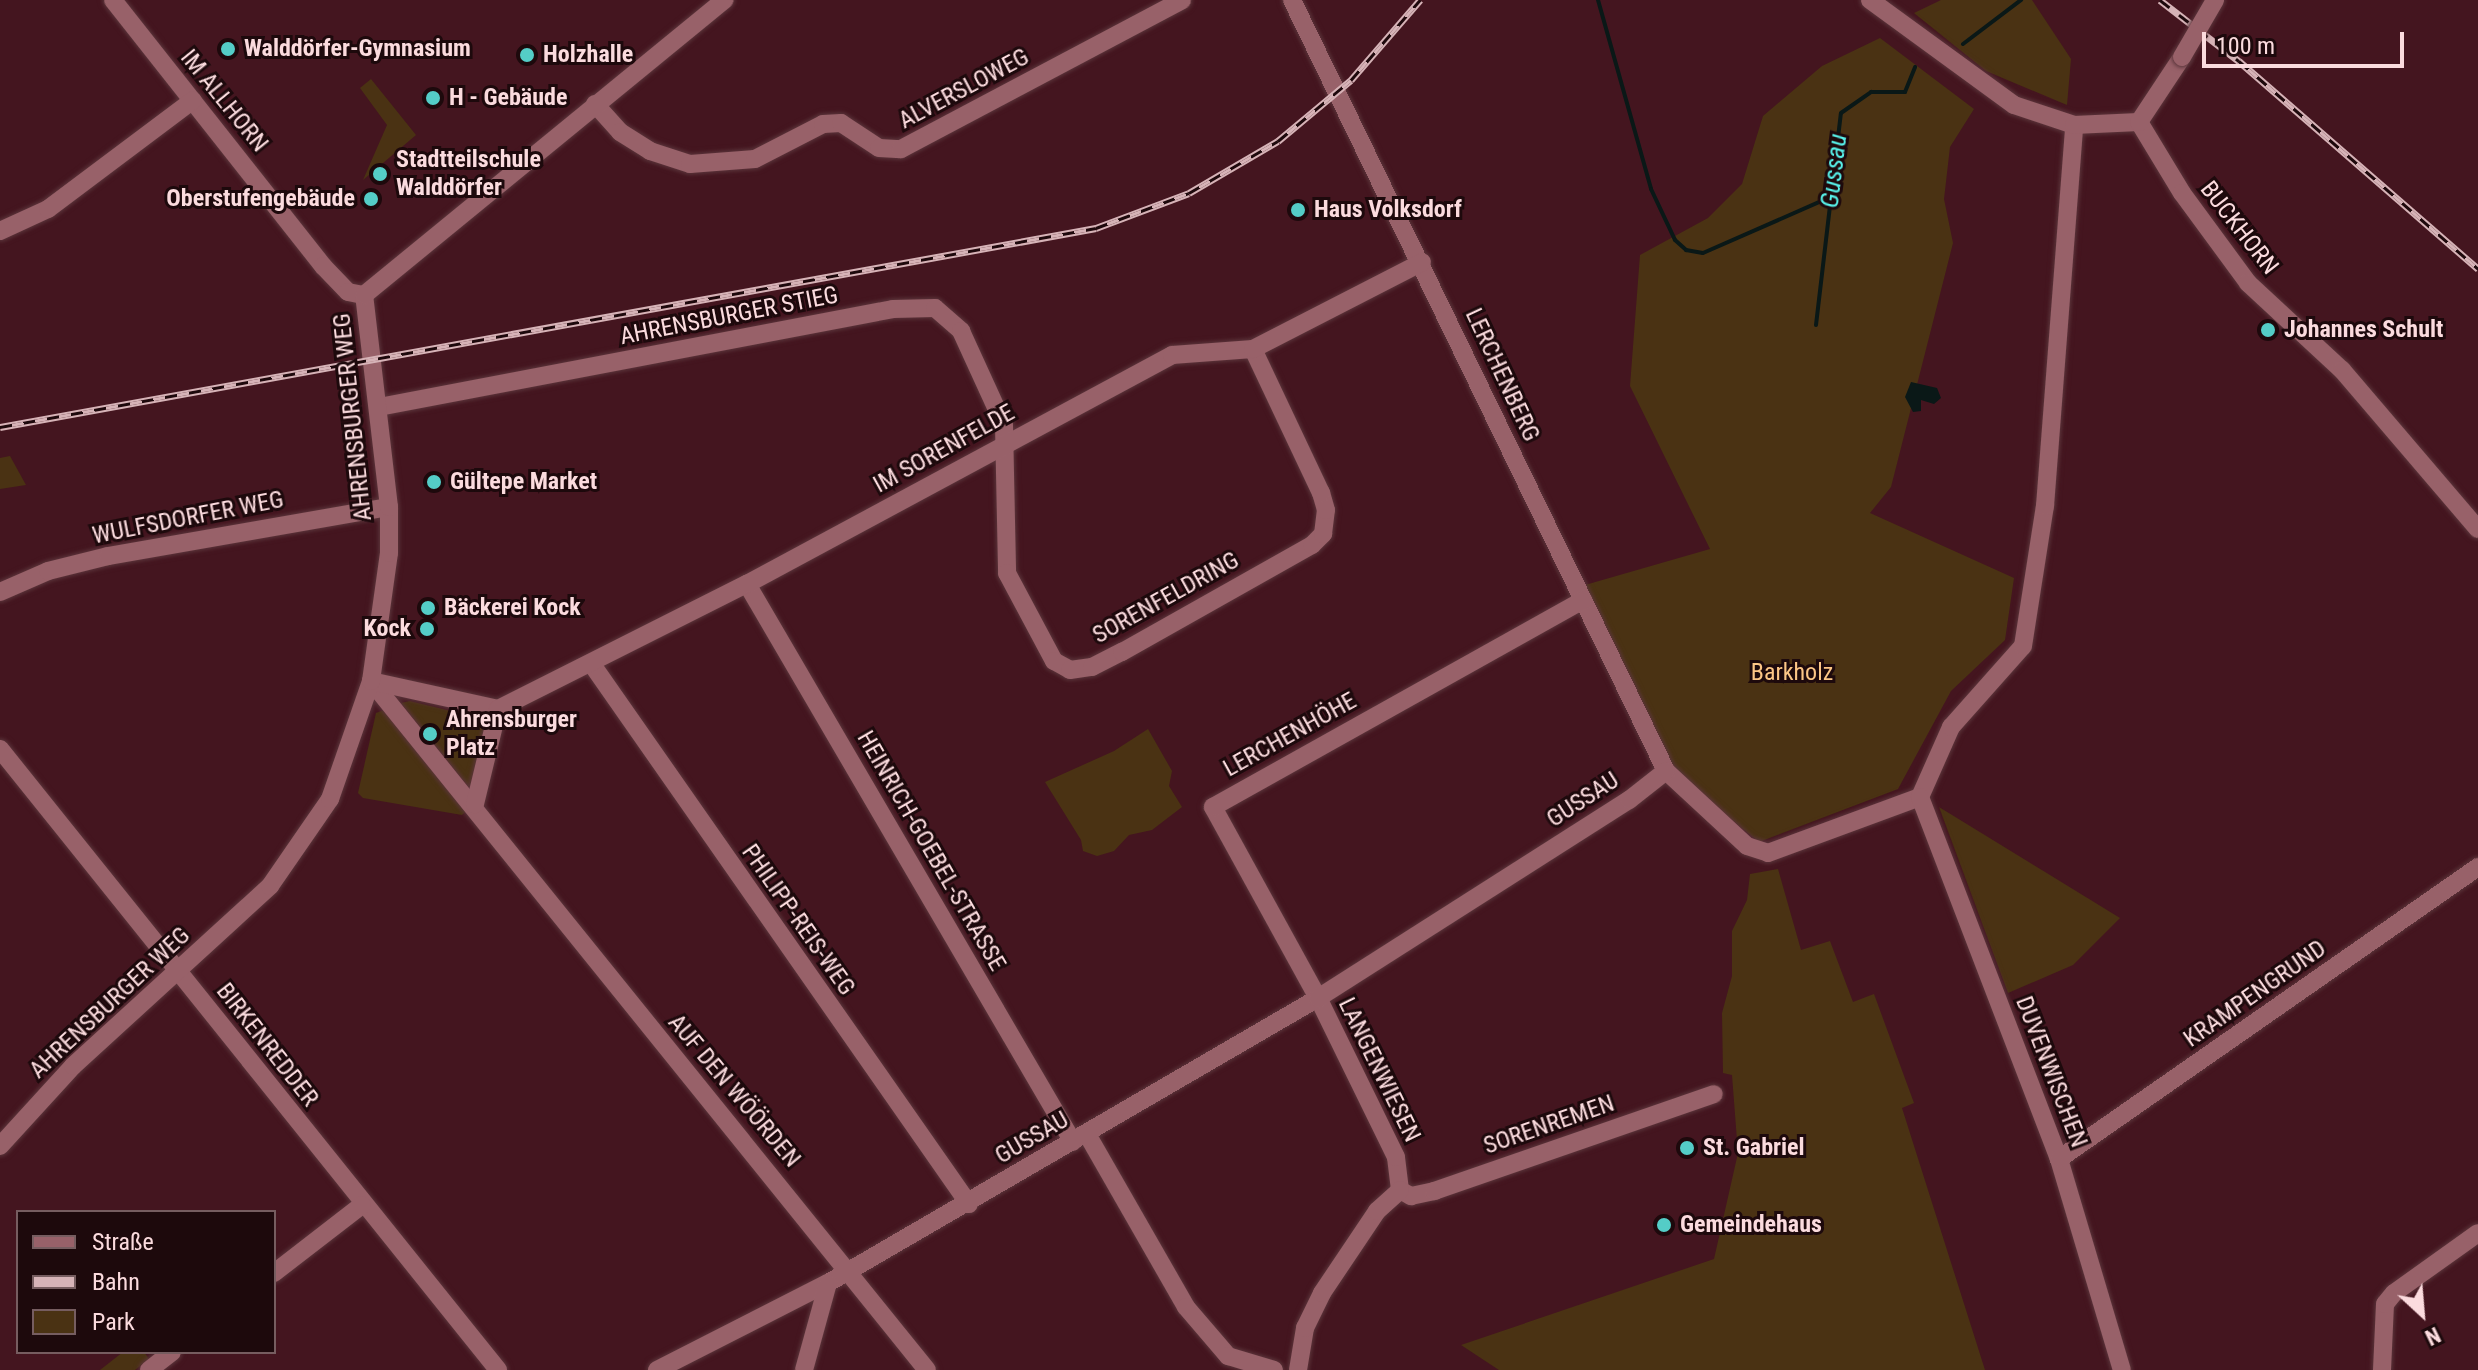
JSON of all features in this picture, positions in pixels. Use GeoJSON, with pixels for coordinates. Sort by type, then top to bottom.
{"type":"FeatureCollection","features":[{"type":"Feature","properties":{"kind":"street","name":"IM ALLHORN"},"geometry":{"type":"LineString","coordinates":[[113,0],[323,266],[348,292],[364,295]]}},
{"type":"Feature","properties":{"kind":"street","name":"AHRENSBURGER WEG"},"geometry":{"type":"LineString","coordinates":[[0,1146],[73,1066],[180,972],[270,886],[330,799],[371,681],[389,553],[389,507],[364,295],[725,0]]}},
{"type":"Feature","properties":{"kind":"street","name":"ALVERSLOWEG"},"geometry":{"type":"LineString","coordinates":[[595,104],[620,132],[650,151],[690,164],[755,159],[823,124],[841,123],[879,148],[901,149],[1182,0]]}},
{"type":"Feature","properties":{"kind":"street","name":"LERCHENBERG"},"geometry":{"type":"LineString","coordinates":[[1292,0],[1422,262],[1666,771]]}},
{"type":"Feature","properties":{"kind":"street"},"geometry":{"type":"LineString","coordinates":[[1870,0],[1987,90],[2045,118],[2074,125],[2139,122],[2215,0]]}},
{"type":"Feature","properties":{"kind":"street"},"geometry":{"type":"LineString","coordinates":[[0,231],[48,209],[193,100]]}},
{"type":"Feature","properties":{"kind":"street","name":"BUCKHORN"},"geometry":{"type":"LineString","coordinates":[[2139,122],[2182,193],[2248,283],[2342,370],[2478,529]]}},
{"type":"Feature","properties":{"kind":"street"},"geometry":{"type":"LineString","coordinates":[[1666,771],[1747,846],[1768,853],[1920,797],[1951,727],[2014,660],[2026,632],[2045,506],[2074,125]]}},
{"type":"Feature","properties":{"kind":"street","name":"IM SORENFELDE"},"geometry":{"type":"LineString","coordinates":[[498,709],[747,584],[1172,355],[1253,349],[1422,262]]}},
{"type":"Feature","properties":{"kind":"street","name":"AHRENSBURGER STIEG"},"geometry":{"type":"LineString","coordinates":[[379,407],[893,309],[935,308],[961,331],[990,390],[1006,442]]}},
{"type":"Feature","properties":{"kind":"street","name":"SORENFELDRING"},"geometry":{"type":"LineString","coordinates":[[1006,442],[1007,573],[1054,661],[1070,670],[1092,667],[1312,545],[1323,534],[1326,510],[1321,493],[1253,349]]}},
{"type":"Feature","properties":{"kind":"street","name":"WULFSDORFER WEG"},"geometry":{"type":"LineString","coordinates":[[0,592],[48,571],[108,556],[389,507]]}},
{"type":"Feature","properties":{"kind":"street","name":"HEINRICH-GOEBEL-STRASSE"},"geometry":{"type":"LineString","coordinates":[[747,584],[1080,1138],[1186,1307],[1228,1356],[1274,1370]]}},
{"type":"Feature","properties":{"kind":"street","name":"LERCHENHÖHE"},"geometry":{"type":"LineString","coordinates":[[1318,998],[1213,807],[1583,600]]}},
{"type":"Feature","properties":{"kind":"street","name":"PHILIPP-REIS-WEG"},"geometry":{"type":"LineString","coordinates":[[591,663],[969,1204]]}},
{"type":"Feature","properties":{"kind":"street"},"geometry":{"type":"LineString","coordinates":[[371,681],[498,709],[475,804]]}},
{"type":"Feature","properties":{"kind":"street"},"geometry":{"type":"LineString","coordinates":[[371,681],[475,804]]}},
{"type":"Feature","properties":{"kind":"street","name":"BIRKENREDDER"},"geometry":{"type":"LineString","coordinates":[[0,749],[362,1205],[498,1370]]}},
{"type":"Feature","properties":{"kind":"street","name":"GUSSAU"},"geometry":{"type":"LineString","coordinates":[[657,1370],[828,1283],[969,1204],[1318,998],[1629,800],[1666,771]]}},
{"type":"Feature","properties":{"kind":"street","name":"DUVENWISCHEN"},"geometry":{"type":"LineString","coordinates":[[1920,797],[2059,1159],[2122,1370]]}},
{"type":"Feature","properties":{"kind":"street","name":"AUF DEN WÖÖRDEN"},"geometry":{"type":"LineString","coordinates":[[475,804],[715,1114],[765,1165],[927,1370]]}},
{"type":"Feature","properties":{"kind":"street","name":"KRAMPENGRUND"},"geometry":{"type":"LineString","coordinates":[[2059,1159],[2478,867]]}},
{"type":"Feature","properties":{"kind":"street","name":"LANGENWIESEN"},"geometry":{"type":"LineString","coordinates":[[1318,998],[1396,1157],[1400,1190]]}},
{"type":"Feature","properties":{"kind":"street","name":"SORENREMEN"},"geometry":{"type":"LineString","coordinates":[[1400,1190],[1411,1196],[1434,1191],[1714,1094]]}},
{"type":"Feature","properties":{"kind":"street"},"geometry":{"type":"LineString","coordinates":[[1298,1370],[1305,1328],[1322,1293],[1377,1211],[1400,1190]]}},
{"type":"Feature","properties":{"kind":"street"},"geometry":{"type":"LineString","coordinates":[[276,1271],[362,1205]]}},
{"type":"Feature","properties":{"kind":"street"},"geometry":{"type":"LineString","coordinates":[[2382,1370],[2385,1304],[2394,1293],[2478,1233]]}},
{"type":"Feature","properties":{"kind":"street"},"geometry":{"type":"LineString","coordinates":[[804,1370],[828,1283]]}},
{"type":"Feature","properties":{"kind":"street"},"geometry":{"type":"LineString","coordinates":[[149,1370],[169,1354]]}},
{"type":"Feature","properties":{"kind":"green space"},"geometry":{"type":"Polygon","coordinates":[[[1941,0],[2032,0],[2071,59],[2067,105],[1986,71],[1914,13],[1941,0]]]}},
{"type":"Feature","properties":{"kind":"green space","name":"Barkholz"},"geometry":{"type":"Polygon","coordinates":[[[1880,38],[1974,109],[1950,147],[1944,199],[1953,243],[1891,487],[1870,513],[2014,578],[2005,640],[1951,691],[1898,789],[1759,842],[1677,775],[1585,585],[1710,549],[1630,386],[1640,255],[1708,218],[1742,184],[1763,116],[1822,66],[1880,38]]]}},
{"type":"Feature","properties":{"kind":"green space"},"geometry":{"type":"Polygon","coordinates":[[[371,79],[416,135],[363,180],[387,125],[360,88],[371,79]]]}},
{"type":"Feature","properties":{"kind":"green space"},"geometry":{"type":"Polygon","coordinates":[[[10,456],[26,485],[0,489],[0,458],[10,456]]]}},
{"type":"Feature","properties":{"kind":"green space"},"geometry":{"type":"Polygon","coordinates":[[[410,701],[492,721],[479,800],[401,703],[410,701]]]}},
{"type":"Feature","properties":{"kind":"green space"},"geometry":{"type":"Polygon","coordinates":[[[389,708],[469,809],[462,815],[363,798],[358,793],[376,713],[389,708]]]}},
{"type":"Feature","properties":{"kind":"green space"},"geometry":{"type":"Polygon","coordinates":[[[1148,729],[1172,771],[1169,786],[1182,807],[1152,830],[1129,835],[1114,851],[1097,856],[1083,851],[1081,840],[1045,782],[1114,751],[1148,729]]]}},
{"type":"Feature","properties":{"kind":"green space"},"geometry":{"type":"Polygon","coordinates":[[[1939,807],[2120,918],[2073,965],[2008,993],[1939,807]]]}},
{"type":"Feature","properties":{"kind":"green space"},"geometry":{"type":"Polygon","coordinates":[[[1778,869],[1801,950],[1830,941],[1853,1002],[1874,994],[1914,1103],[1902,1108],[1985,1370],[1499,1370],[1461,1345],[1714,1259],[1738,1153],[1732,1075],[1723,1073],[1722,1013],[1732,976],[1732,931],[1747,900],[1750,874],[1778,869]]]}},
{"type":"Feature","properties":{"kind":"green space"},"geometry":{"type":"Polygon","coordinates":[[[120,1354],[145,1354],[149,1359],[135,1370],[100,1370],[120,1354]]]}},
{"type":"Feature","properties":{"kind":"shaded area"},"geometry":{"type":"Polygon","coordinates":[[[1911,382],[1937,388],[1941,398],[1934,404],[1921,400],[1921,411],[1913,412],[1905,397],[1911,382]]]}},
{"type":"Feature","properties":{"kind":"waterway"},"geometry":{"type":"LineString","coordinates":[[1598,0],[1651,189],[1675,240],[1686,250],[1703,253],[1833,196]]}},
{"type":"Feature","properties":{"kind":"waterway","name":"Gussau"},"geometry":{"type":"LineString","coordinates":[[1963,44],[2021,0]]}},
{"type":"Feature","properties":{"kind":"waterway","name":"Gussau"},"geometry":{"type":"LineString","coordinates":[[1816,325],[1841,113],[1871,92],[1905,92],[1915,67]]}},
{"type":"Feature","properties":{"kind":"railway"},"geometry":{"type":"LineString","coordinates":[[0,427],[1096,228],[1189,193],[1278,141],[1351,80],[1420,0]]}},
{"type":"Feature","properties":{"kind":"railway"},"geometry":{"type":"LineString","coordinates":[[2160,0],[2239,61],[2478,269]]}},
{"type":"Feature","properties":{"kind":"place","name":"Walddörfer-Gymnasium"},"geometry":{"type":"Point","coordinates":[228,49]}},
{"type":"Feature","properties":{"kind":"place","name":"Holzhalle"},"geometry":{"type":"Point","coordinates":[527,55]}},
{"type":"Feature","properties":{"kind":"place","name":"H - Gebäude"},"geometry":{"type":"Point","coordinates":[433,98]}},
{"type":"Feature","properties":{"kind":"place","name":"Stadtteilschule Walddörfer"},"geometry":{"type":"Point","coordinates":[380,174]}},
{"type":"Feature","properties":{"kind":"place","name":"Oberstufengebäude"},"geometry":{"type":"Point","coordinates":[371,199]}},
{"type":"Feature","properties":{"kind":"place","name":"Haus Volksdorf"},"geometry":{"type":"Point","coordinates":[1298,210]}},
{"type":"Feature","properties":{"kind":"place","name":"Johannes Schult"},"geometry":{"type":"Point","coordinates":[2268,330]}},
{"type":"Feature","properties":{"kind":"place","name":"Gültepe Market"},"geometry":{"type":"Point","coordinates":[434,482]}},
{"type":"Feature","properties":{"kind":"place","name":"Bäckerei Kock"},"geometry":{"type":"Point","coordinates":[428,608]}},
{"type":"Feature","properties":{"kind":"place","name":"Kock"},"geometry":{"type":"Point","coordinates":[427,629]}},
{"type":"Feature","properties":{"kind":"place","name":"Ahrensburger Platz"},"geometry":{"type":"Point","coordinates":[430,734]}},
{"type":"Feature","properties":{"kind":"place","name":"St. Gabriel"},"geometry":{"type":"Point","coordinates":[1687,1148]}},
{"type":"Feature","properties":{"kind":"place","name":"Gemeindehaus"},"geometry":{"type":"Point","coordinates":[1664,1225]}}]}
